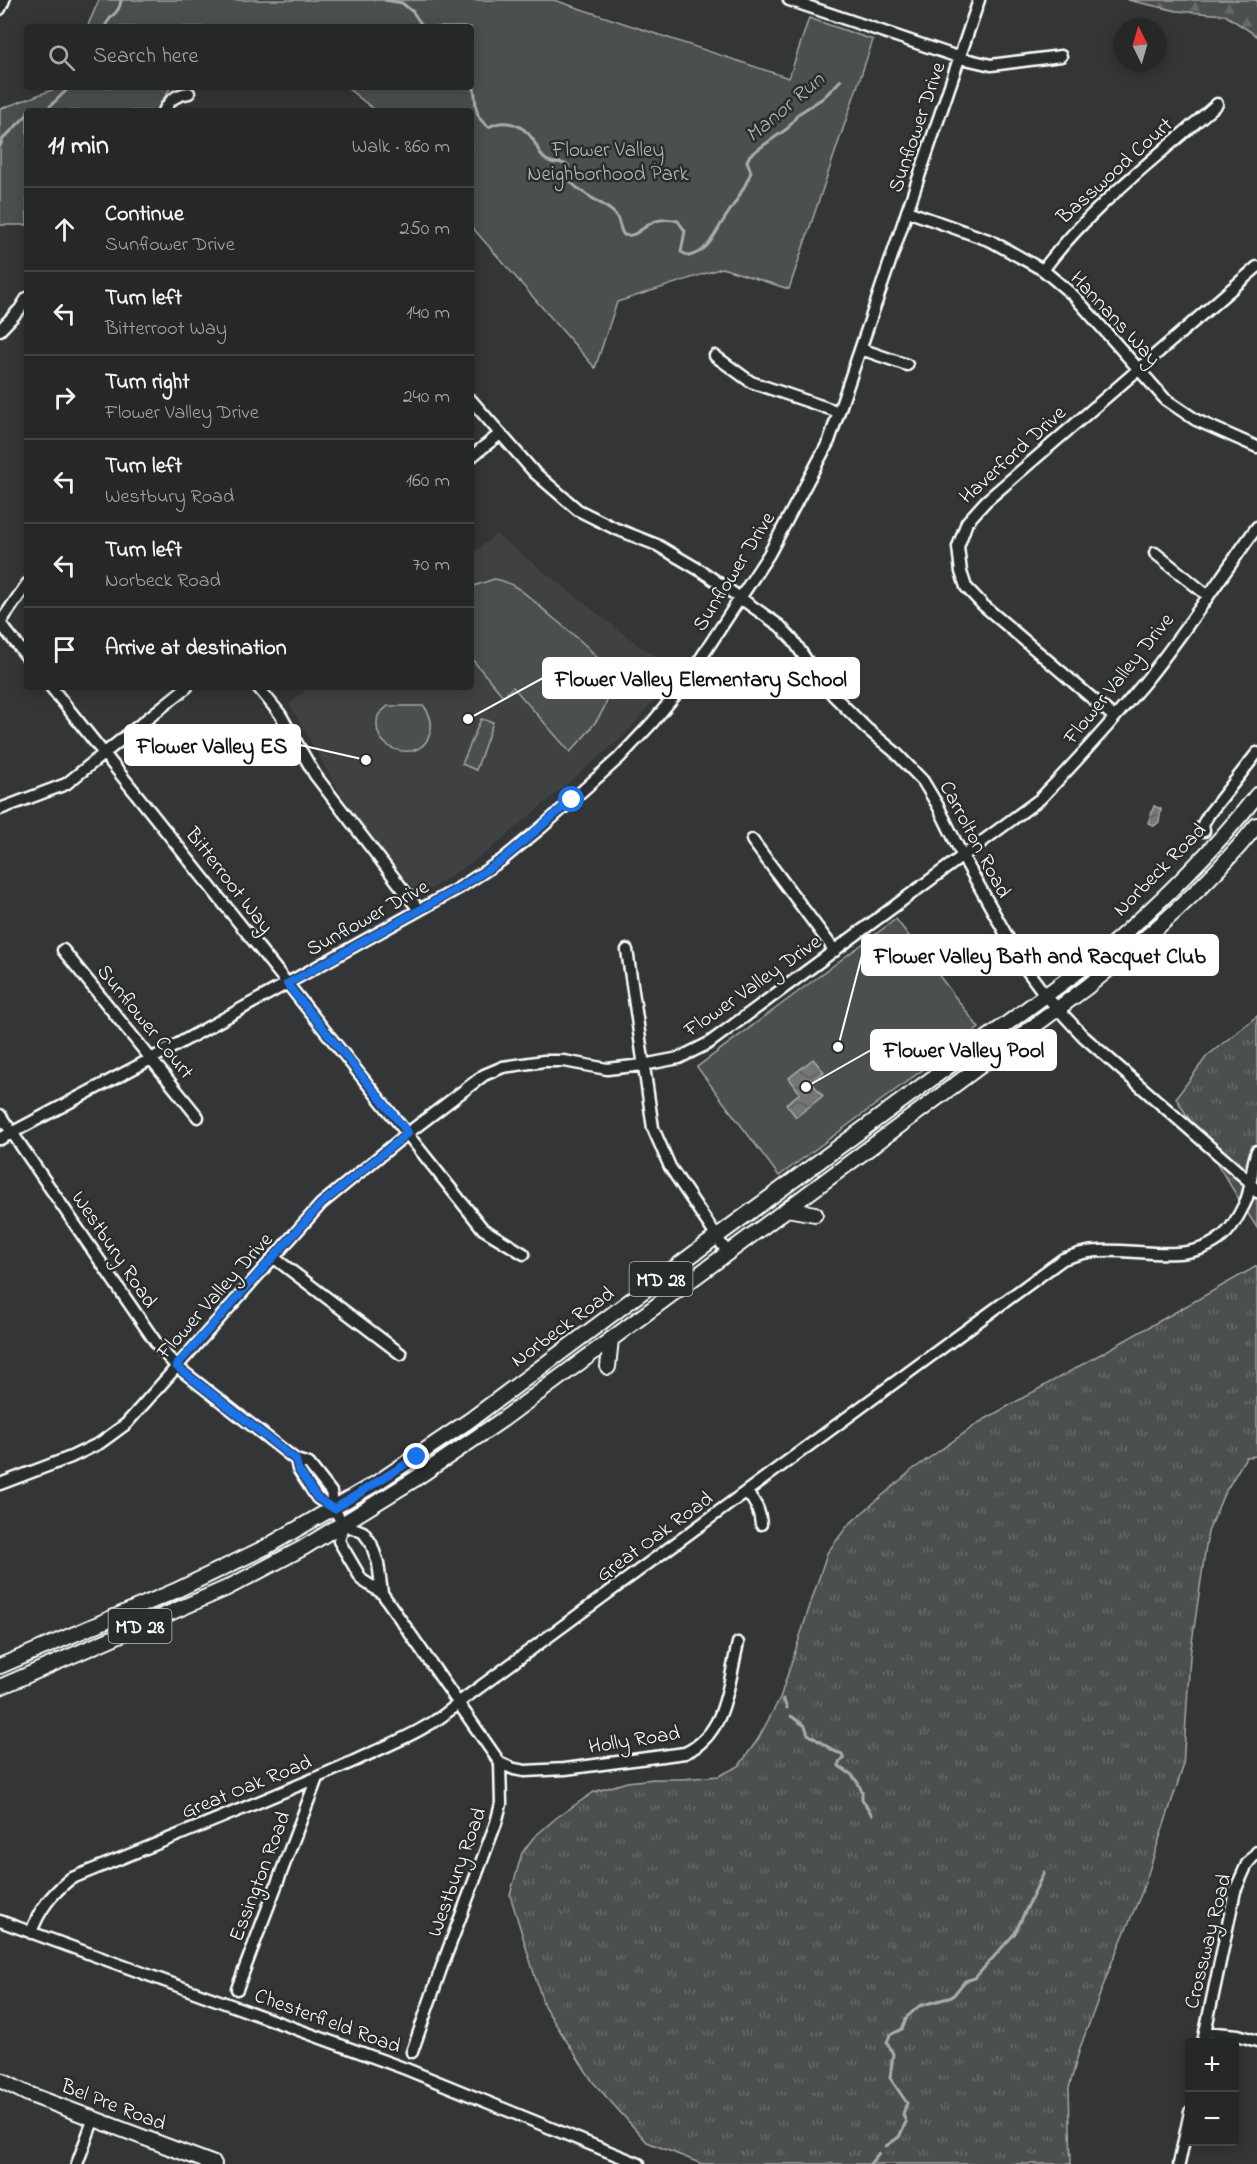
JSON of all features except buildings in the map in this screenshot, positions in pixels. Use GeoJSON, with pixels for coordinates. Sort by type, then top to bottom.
{"type":"FeatureCollection","features":[{"type":"Feature","properties":{"kind":"main road","name":"Norbeck Road"},"geometry":{"type":"LineString","coordinates":[[0,1666],[176,1591],[266,1547],[334,1509],[417,1457],[1095,959],[1148,914],[1186,876],[1257,795]]}},
{"type":"Feature","properties":{"kind":"main road","name":"Norbeck Road"},"geometry":{"type":"LineString","coordinates":[[0,1687],[227,1588],[343,1524],[502,1420],[1087,987],[1175,913],[1233,855],[1257,825]]}},
{"type":"Feature","properties":{"kind":"main road"},"geometry":{"type":"LineString","coordinates":[[787,1209],[815,1214]]}},
{"type":"Feature","properties":{"kind":"main road"},"geometry":{"type":"LineString","coordinates":[[608,1367],[611,1339]]}},
{"type":"Feature","properties":{"kind":"main road","name":"Bel Pre Road"},"geometry":{"type":"LineString","coordinates":[[0,2080],[28,2094],[214,2164]]}},
{"type":"Feature","properties":{"kind":"street"},"geometry":{"type":"LineString","coordinates":[[0,9],[4,0]]}},
{"type":"Feature","properties":{"kind":"street"},"geometry":{"type":"LineString","coordinates":[[789,0],[961,58],[991,65],[1061,56]]}},
{"type":"Feature","properties":{"kind":"street","name":"Sunflower Drive"},"geometry":{"type":"LineString","coordinates":[[0,1140],[459,888],[502,860],[541,828],[619,759],[652,723],[682,687],[741,599],[811,479],[829,441],[979,0]]}},
{"type":"Feature","properties":{"kind":"street"},"geometry":{"type":"LineString","coordinates":[[165,108],[168,102],[178,95],[189,93]]}},
{"type":"Feature","properties":{"kind":"street","name":"Basswood Court"},"geometry":{"type":"LineString","coordinates":[[1043,270],[1087,217],[1217,104]]}},
{"type":"Feature","properties":{"kind":"street","name":"Hannans Way"},"geometry":{"type":"LineString","coordinates":[[907,211],[991,241],[1043,270],[1074,296],[1165,399],[1180,411],[1257,447]]}},
{"type":"Feature","properties":{"kind":"street","name":"Haverford Drive"},"geometry":{"type":"LineString","coordinates":[[1114,717],[983,605],[966,587],[961,572],[958,547],[967,522],[986,501],[1257,267]]}},
{"type":"Feature","properties":{"kind":"street"},"geometry":{"type":"LineString","coordinates":[[0,330],[24,303]]}},
{"type":"Feature","properties":{"kind":"street"},"geometry":{"type":"LineString","coordinates":[[861,350],[907,365]]}},
{"type":"Feature","properties":{"kind":"street"},"geometry":{"type":"LineString","coordinates":[[715,356],[751,382],[839,412]]}},
{"type":"Feature","properties":{"kind":"street","name":"Carrolton Road"},"geometry":{"type":"LineString","coordinates":[[474,404],[534,472],[578,510],[614,528],[657,545],[703,572],[780,626],[834,696],[866,728],[896,752],[922,781],[938,806],[963,857],[1023,965],[1046,996],[1083,1036],[1250,1182],[1257,1192]]}},
{"type":"Feature","properties":{"kind":"street"},"geometry":{"type":"LineString","coordinates":[[474,455],[500,434]]}},
{"type":"Feature","properties":{"kind":"street","name":"Flower Valley Drive"},"geometry":{"type":"LineString","coordinates":[[0,1485],[100,1443],[126,1424],[321,1204],[484,1075],[503,1067],[554,1061],[607,1069],[643,1065],[679,1058],[710,1043],[1040,799],[1158,665],[1257,527]]}},
{"type":"Feature","properties":{"kind":"street"},"geometry":{"type":"LineString","coordinates":[[1155,553],[1208,595]]}},
{"type":"Feature","properties":{"kind":"street"},"geometry":{"type":"LineString","coordinates":[[24,588],[0,623],[24,653]]}},
{"type":"Feature","properties":{"kind":"street","name":"Bitterroot Way"},"geometry":{"type":"LineString","coordinates":[[53,690],[483,1229],[524,1254]]}},
{"type":"Feature","properties":{"kind":"street"},"geometry":{"type":"LineString","coordinates":[[0,809],[66,783],[183,690]]}},
{"type":"Feature","properties":{"kind":"street"},"geometry":{"type":"LineString","coordinates":[[260,690],[280,714],[315,775],[419,910]]}},
{"type":"Feature","properties":{"kind":"street","name":"Norbeck Road"},"geometry":{"type":"LineString","coordinates":[[1204,831],[1203,824],[1209,814],[1257,753]]}},
{"type":"Feature","properties":{"kind":"street"},"geometry":{"type":"LineString","coordinates":[[752,840],[835,951]]}},
{"type":"Feature","properties":{"kind":"street","name":"Sunflower Court"},"geometry":{"type":"LineString","coordinates":[[63,950],[198,1117]]}},
{"type":"Feature","properties":{"kind":"street"},"geometry":{"type":"LineString","coordinates":[[627,951],[653,1128],[670,1167],[727,1252]]}},
{"type":"Feature","properties":{"kind":"street","name":"Westbury Road"},"geometry":{"type":"LineString","coordinates":[[0,1115],[159,1347],[176,1366],[296,1460],[309,1464],[331,1492],[334,1509],[343,1524],[363,1532],[371,1543],[378,1563],[382,1593]]}},
{"type":"Feature","properties":{"kind":"street","name":"Great Oak Road"},"geometry":{"type":"LineString","coordinates":[[31,1932],[50,1896],[70,1879],[317,1778],[407,1737],[451,1710],[458,1702],[1063,1259],[1083,1252],[1100,1250],[1173,1254],[1190,1252],[1206,1246],[1227,1232],[1246,1202],[1257,1151]]}},
{"type":"Feature","properties":{"kind":"street"},"geometry":{"type":"LineString","coordinates":[[273,1257],[401,1354]]}},
{"type":"Feature","properties":{"kind":"street"},"geometry":{"type":"LineString","coordinates":[[747,1492],[760,1512],[762,1524]]}},
{"type":"Feature","properties":{"kind":"street","name":"Westbury Road"},"geometry":{"type":"LineString","coordinates":[[343,1524],[339,1541],[362,1580],[382,1593],[500,1763],[501,1804],[496,1823],[412,2052]]}},
{"type":"Feature","properties":{"kind":"street","name":"Holly Road"},"geometry":{"type":"LineString","coordinates":[[500,1763],[525,1771],[565,1769],[685,1753],[699,1746],[710,1735],[721,1714],[738,1643]]}},
{"type":"Feature","properties":{"kind":"street","name":"Essington Road"},"geometry":{"type":"LineString","coordinates":[[237,1989],[317,1778]]}},
{"type":"Feature","properties":{"kind":"street","name":"Crossway Road"},"geometry":{"type":"LineString","coordinates":[[1204,2037],[1235,1891],[1247,1864],[1257,1852]]}},
{"type":"Feature","properties":{"kind":"street","name":"Chesterfield Road"},"geometry":{"type":"LineString","coordinates":[[0,1921],[406,2069],[639,2164]]}},
{"type":"Feature","properties":{"kind":"street"},"geometry":{"type":"LineString","coordinates":[[1204,2037],[1238,2035],[1257,2041]]}},
{"type":"Feature","properties":{"kind":"street"},"geometry":{"type":"LineString","coordinates":[[77,2164],[94,2118]]}},
{"type":"Feature","properties":{"kind":"street"},"geometry":{"type":"LineString","coordinates":[[1179,2164],[1185,2136]]}},
{"type":"Feature","properties":{"kind":"shaded area"},"geometry":{"type":"Polygon","coordinates":[[[496,534],[638,645],[678,670],[626,734],[487,852],[420,896],[352,813],[289,704],[305,690],[474,690],[474,552],[496,534]]]}},
{"type":"Feature","properties":{"kind":"green space","name":"Flower Valley Neighborhood Park"},"geometry":{"type":"Polygon","coordinates":[[[99,0],[554,0],[789,78],[809,18],[873,40],[789,289],[722,268],[617,302],[595,368],[474,229],[474,108],[372,108],[350,90],[474,90],[474,24],[88,24],[99,0]]]}},
{"type":"Feature","properties":{"kind":"green space"},"geometry":{"type":"Polygon","coordinates":[[[1128,0],[1257,0],[1257,36],[1225,15],[1177,11],[1128,0]]]}},
{"type":"Feature","properties":{"kind":"green space"},"geometry":{"type":"Polygon","coordinates":[[[52,90],[169,90],[158,108],[24,108],[24,225],[0,225],[0,109],[52,90]]]}},
{"type":"Feature","properties":{"kind":"green space"},"geometry":{"type":"Polygon","coordinates":[[[494,579],[518,588],[590,650],[602,664],[609,678],[609,693],[603,710],[570,752],[513,687],[503,696],[474,662],[474,586],[494,579]]]}},
{"type":"Feature","properties":{"kind":"green space"},"geometry":{"type":"Polygon","coordinates":[[[388,706],[424,706],[431,722],[426,742],[410,751],[401,751],[385,743],[379,736],[377,719],[388,706]]]}},
{"type":"Feature","properties":{"kind":"green space"},"geometry":{"type":"Polygon","coordinates":[[[481,719],[493,722],[476,770],[462,764],[481,719]]]}},
{"type":"Feature","properties":{"kind":"green space"},"geometry":{"type":"Polygon","coordinates":[[[896,919],[979,1028],[779,1176],[697,1067],[896,919]]]}},
{"type":"Feature","properties":{"kind":"green space"},"geometry":{"type":"Polygon","coordinates":[[[1257,1016],[1257,1228],[1176,1098],[1207,1056],[1257,1016]]]}},
{"type":"Feature","properties":{"kind":"green space"},"geometry":{"type":"Polygon","coordinates":[[[1257,1266],[1257,1456],[1246,1457],[1223,1496],[1208,1532],[1190,1656],[1183,1767],[1142,1892],[1112,1962],[1080,2048],[1069,2088],[1071,2164],[702,2164],[647,2142],[593,2082],[544,2006],[510,1895],[522,1853],[533,1838],[556,1818],[594,1792],[627,1782],[719,1776],[739,1766],[758,1739],[780,1698],[827,1553],[848,1525],[912,1470],[980,1422],[1257,1266]]]}},
{"type":"Feature","properties":{"kind":"water"},"geometry":{"type":"Polygon","coordinates":[[[1154,806],[1161,809],[1159,822],[1154,826],[1148,823],[1154,806]]]}},
{"type":"Feature","properties":{"kind":"water"},"geometry":{"type":"Polygon","coordinates":[[[813,1059],[824,1072],[811,1082],[823,1096],[796,1117],[786,1104],[800,1093],[789,1078],[813,1059]]]}},
{"type":"Feature","properties":{"kind":"waterway","name":"Manor Run"},"geometry":{"type":"LineString","coordinates":[[107,24],[119,8],[121,0]]}},
{"type":"Feature","properties":{"kind":"waterway","name":"Manor Run"},"geometry":{"type":"LineString","coordinates":[[385,0],[402,3],[413,12],[421,24]]}},
{"type":"Feature","properties":{"kind":"waterway","name":"Manor Run"},"geometry":{"type":"LineString","coordinates":[[474,86],[477,111],[483,122],[489,127],[501,123],[518,126],[528,133],[545,159],[568,165],[569,180],[581,191],[610,209],[618,219],[624,235],[636,233],[659,220],[678,221],[685,231],[681,252],[689,256],[707,246],[739,196],[751,172],[747,161],[750,155],[788,128],[798,114],[823,98],[841,80]]}},
{"type":"Feature","properties":{"kind":"waterway","name":"Manor Run"},"geometry":{"type":"LineString","coordinates":[[48,108],[67,90]]}},
{"type":"Feature","properties":{"kind":"waterway","name":"Manor Run"},"geometry":{"type":"LineString","coordinates":[[0,146],[3,139],[24,118]]}},
{"type":"Feature","properties":{"kind":"waterway"},"geometry":{"type":"LineString","coordinates":[[783,1699],[787,1708]]}},
{"type":"Feature","properties":{"kind":"waterway"},"geometry":{"type":"LineString","coordinates":[[791,1716],[805,1726],[808,1734],[842,1754],[844,1759],[839,1762],[839,1766],[852,1775],[858,1783],[862,1799],[872,1815]]}},
{"type":"Feature","properties":{"kind":"waterway"},"geometry":{"type":"LineString","coordinates":[[886,2146],[899,2137],[906,2122],[903,2114],[907,2103],[890,2078],[893,2054],[887,2042],[890,2035],[902,2029],[907,2017],[919,2006],[952,1997],[965,1981],[975,1978],[1015,1933],[1044,1872]]}},
{"type":"Feature","properties":{"kind":"waterway"},"geometry":{"type":"LineString","coordinates":[[870,2164],[879,2153]]}},
{"type":"Feature","properties":{"kind":"place","name":"Flower Valley Elementary School"},"geometry":{"type":"Point","coordinates":[468,719]}},
{"type":"Feature","properties":{"kind":"place","name":"Flower Valley ES"},"geometry":{"type":"Point","coordinates":[366,760]}},
{"type":"Feature","properties":{"kind":"place","name":"Flower Valley Bath and Racquet Club"},"geometry":{"type":"Point","coordinates":[838,1047]}},
{"type":"Feature","properties":{"kind":"place","name":"Flower Valley Pool"},"geometry":{"type":"Point","coordinates":[806,1087]}},
{"type":"Feature","properties":{"kind":"route"},"geometry":{"type":"LineString","coordinates":[[417,1457],[334,1509],[317,1498],[298,1469],[296,1460],[176,1366],[321,1204],[408,1133],[287,984],[459,888],[502,860],[572,800]]}}]}
